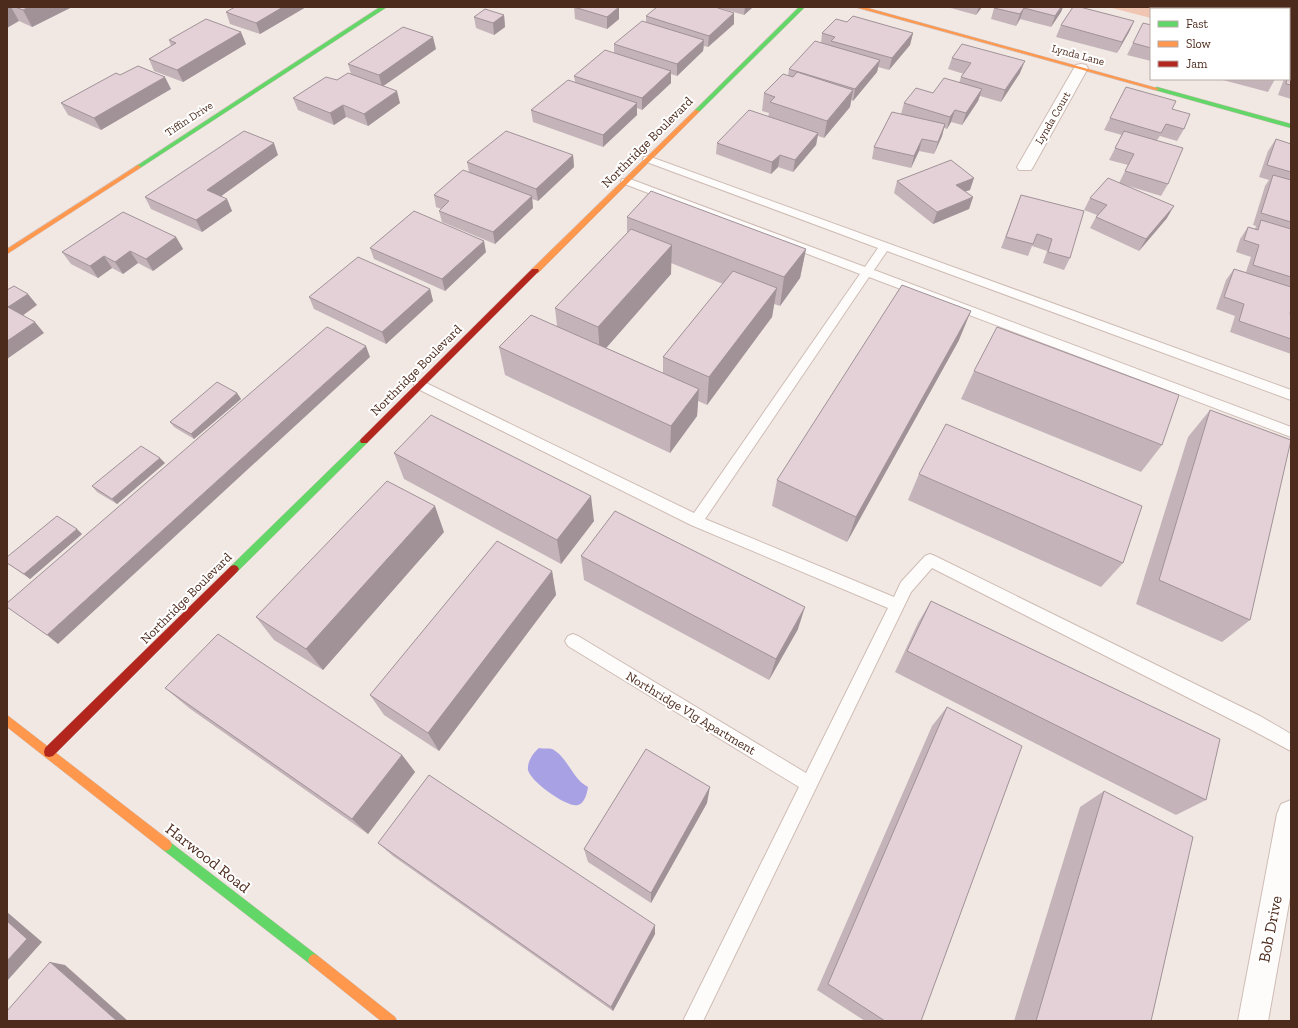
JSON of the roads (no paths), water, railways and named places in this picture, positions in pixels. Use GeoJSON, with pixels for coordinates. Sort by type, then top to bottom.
{"type":"FeatureCollection","features":[{"type":"Feature","properties":{"kind":"street","name":"Tiffin Drive"},"geometry":{"type":"LineString","coordinates":[[7,252],[384,7]]}},
{"type":"Feature","properties":{"kind":"street","name":"Northridge Boulevard"},"geometry":{"type":"LineString","coordinates":[[49,752],[802,7]]}},
{"type":"Feature","properties":{"kind":"street","name":"Lynda Lane"},"geometry":{"type":"LineString","coordinates":[[858,7],[1291,126]]}},
{"type":"Feature","properties":{"kind":"street","name":"Lynda Court"},"geometry":{"type":"LineString","coordinates":[[1025,167],[1081,68]]}},
{"type":"Feature","properties":{"kind":"street","name":"Harwood Road"},"geometry":{"type":"LineString","coordinates":[[7,720],[391,1021]]}},
{"type":"Feature","properties":{"kind":"street","name":"Bob Drive"},"geometry":{"type":"LineString","coordinates":[[1253,1021],[1291,814]]}},
{"type":"Feature","properties":{"kind":"lane"},"geometry":{"type":"LineString","coordinates":[[648,159],[1291,395]]}},
{"type":"Feature","properties":{"kind":"lane"},"geometry":{"type":"LineString","coordinates":[[626,181],[1291,432]]}},
{"type":"Feature","properties":{"kind":"lane"},"geometry":{"type":"LineString","coordinates":[[696,520],[885,246]]}},
{"type":"Feature","properties":{"kind":"lane"},"geometry":{"type":"LineString","coordinates":[[420,385],[696,520],[897,605]]}},
{"type":"Feature","properties":{"kind":"lane"},"geometry":{"type":"LineString","coordinates":[[693,1021],[906,587],[930,560],[1247,718],[1291,743]]}},
{"type":"Feature","properties":{"kind":"lane","name":"Northridge Vlg Apartment"},"geometry":{"type":"LineString","coordinates":[[573,641],[809,784]]}}]}
